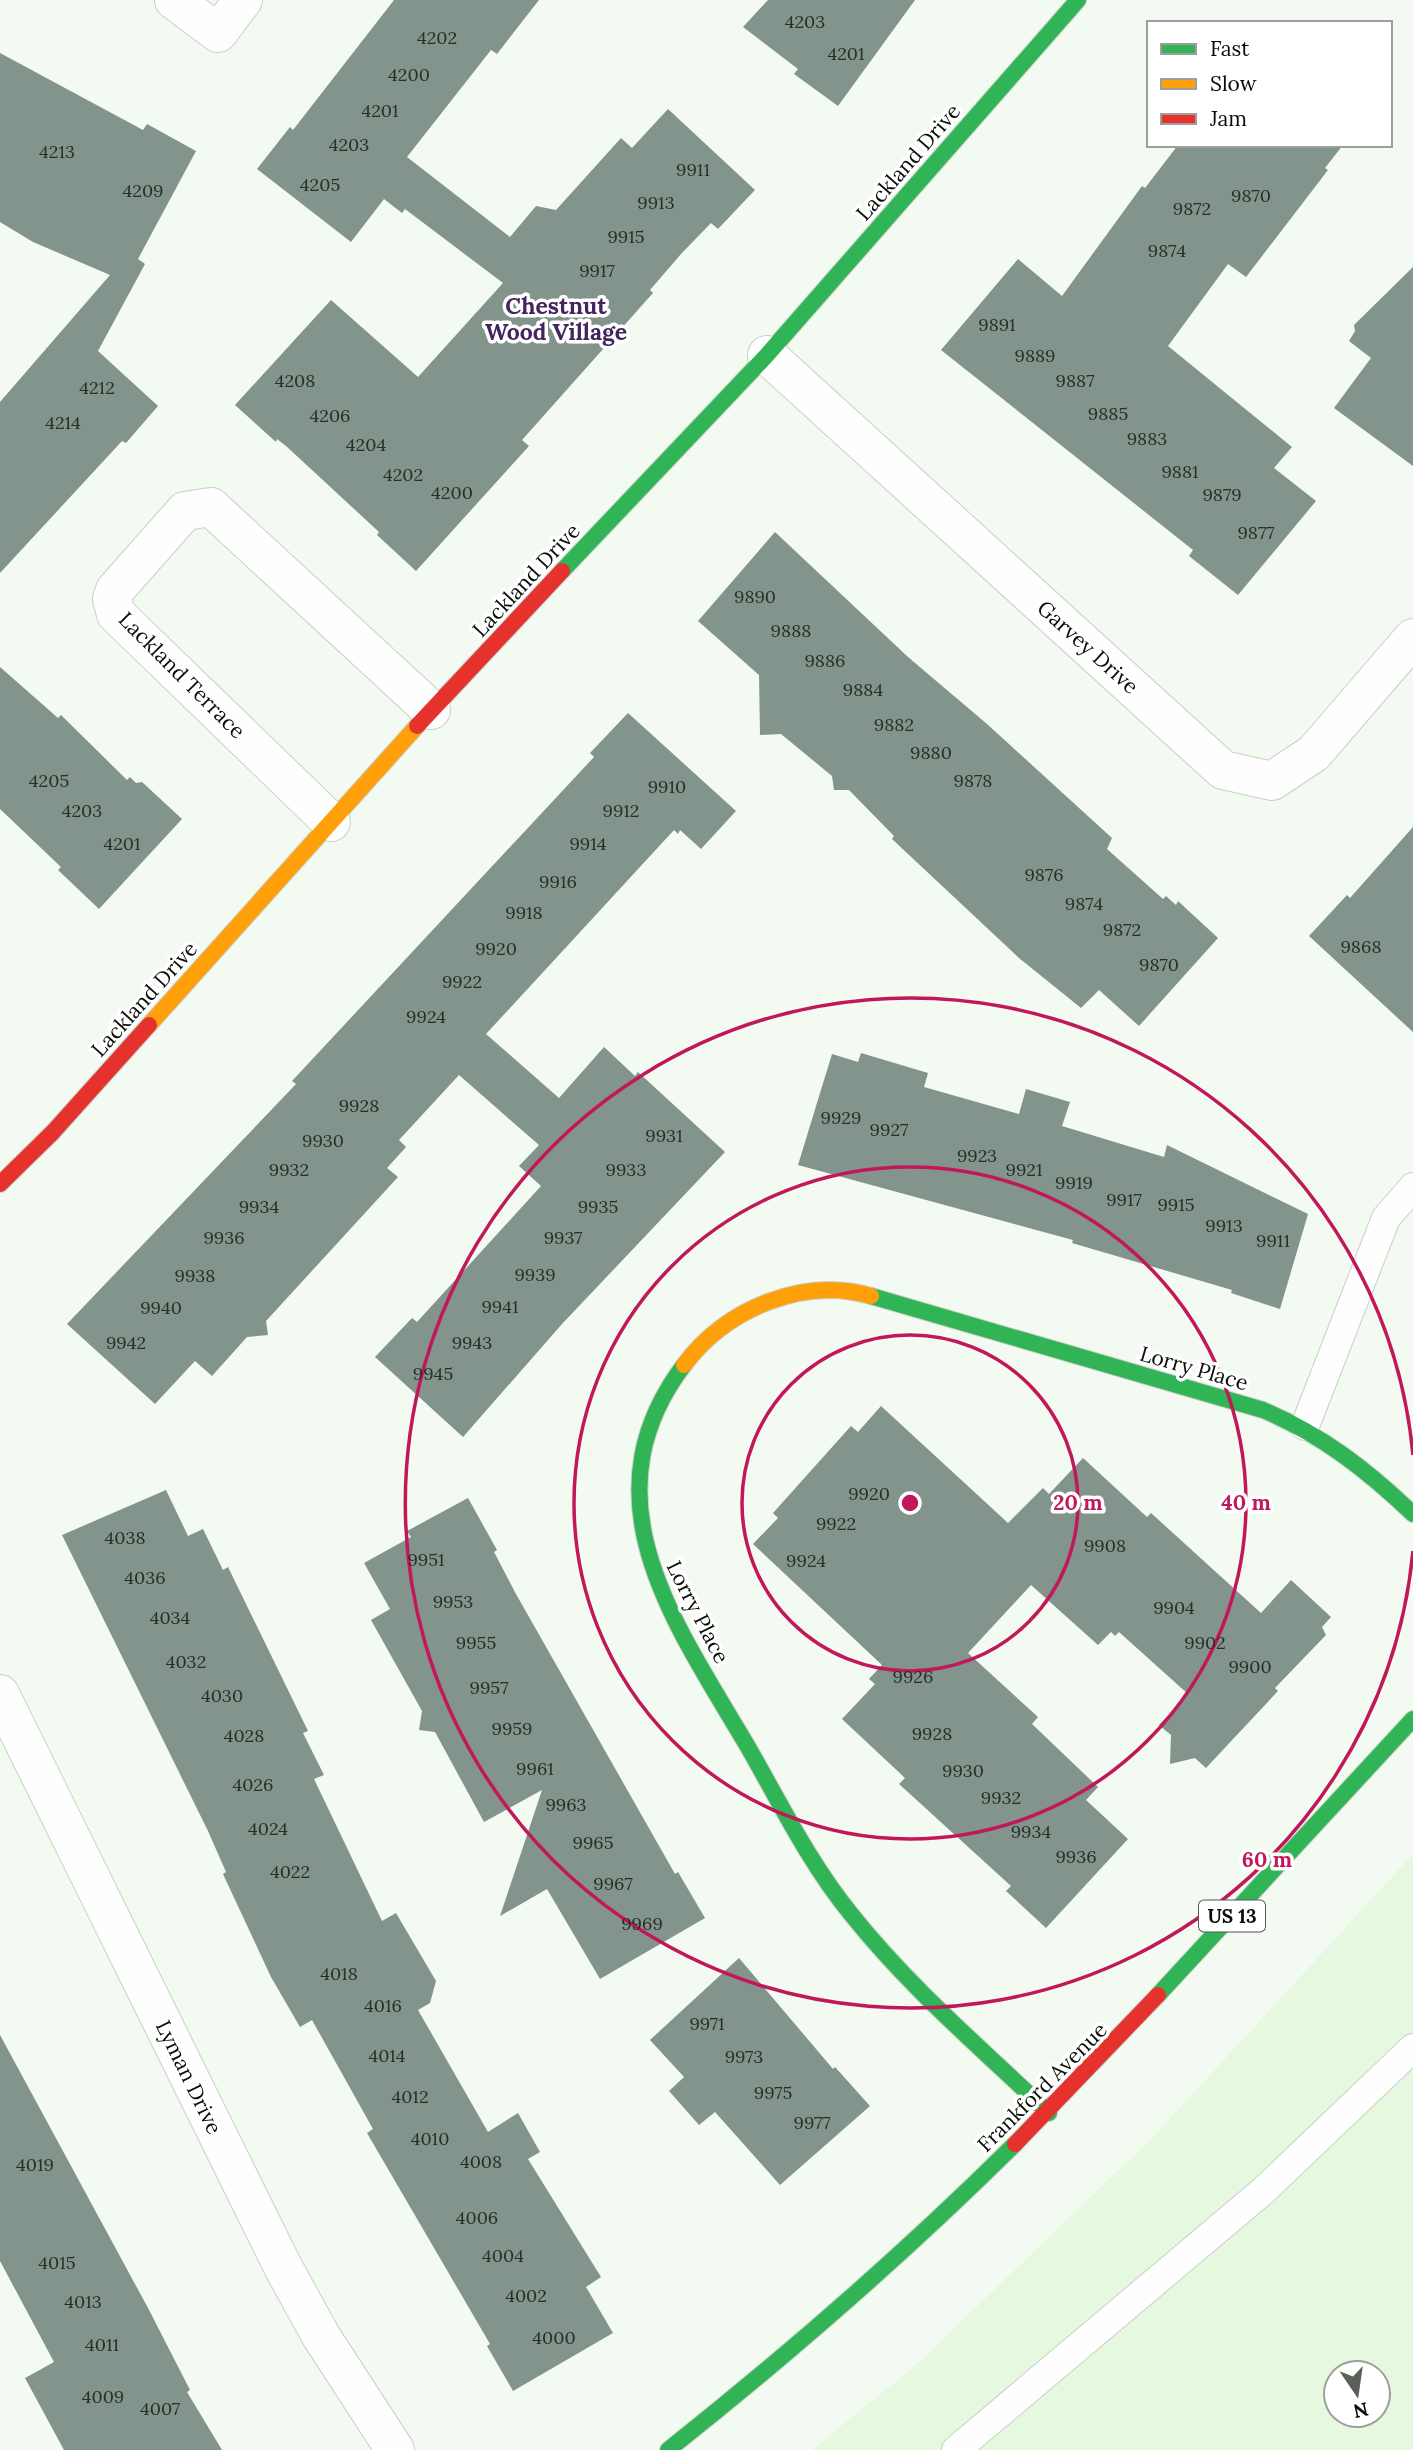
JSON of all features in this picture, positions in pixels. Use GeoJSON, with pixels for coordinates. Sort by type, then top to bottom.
{"type":"FeatureCollection","features":[{"type":"Feature","properties":{"kind":"street"},"geometry":{"type":"LineString","coordinates":[[174,0],[218,33],[243,0]]}},
{"type":"Feature","properties":{"kind":"street","name":"Lackland Drive"},"geometry":{"type":"LineString","coordinates":[[0,1184],[53,1132],[431,710],[766,355],[1076,1]]}},
{"type":"Feature","properties":{"kind":"street","name":"Garvey Drive"},"geometry":{"type":"LineString","coordinates":[[766,355],[1223,770],[1272,781],[1314,753],[1413,638]]}},
{"type":"Feature","properties":{"kind":"street","name":"Lackland Terrace"},"geometry":{"type":"LineString","coordinates":[[331,822],[117,614],[112,599],[116,590],[185,512],[211,508],[431,710]]}},
{"type":"Feature","properties":{"kind":"street","name":"Lorry Place"},"geometry":{"type":"LineString","coordinates":[[1049,2113],[880,1949],[826,1882],[663,1599],[647,1557],[639,1514],[638,1472],[646,1432],[661,1394],[688,1359],[714,1334],[745,1312],[778,1298],[847,1289],[1250,1406],[1305,1426],[1342,1449],[1413,1514]]}},
{"type":"Feature","properties":{"kind":"street","name":"Lyman Drive"},"geometry":{"type":"LineString","coordinates":[[0,1694],[283,2267],[321,2336],[395,2450]]}},
{"type":"Feature","properties":{"kind":"street","name":"Frankford Avenue"},"geometry":{"type":"LineString","coordinates":[[668,2450],[767,2371],[860,2291],[1049,2113],[1413,1719]]}},
{"type":"Feature","properties":{"kind":"lane"},"geometry":{"type":"LineString","coordinates":[[1305,1426],[1386,1218],[1413,1187]]}},
{"type":"Feature","properties":{"kind":"lane"},"geometry":{"type":"LineString","coordinates":[[956,2450],[1263,2190],[1413,2048]]}},
{"type":"Feature","properties":{"kind":"shaded area"},"geometry":{"type":"Polygon","coordinates":[[[1413,1854],[1413,2450],[812,2450],[916,2365],[1154,2136],[1413,1854]]]}},
{"type":"Feature","properties":{"kind":"building"},"geometry":{"type":"Polygon","coordinates":[[[394,0],[539,0],[497,54],[491,50],[407,157],[510,237],[536,206],[556,210],[621,138],[632,148],[668,109],[755,190],[718,229],[711,223],[681,254],[650,290],[653,293],[522,440],[529,446],[416,571],[377,535],[379,532],[286,446],[277,439],[276,442],[235,405],[331,300],[418,377],[503,283],[405,209],[402,213],[384,199],[351,242],[257,169],[290,127],[293,130],[394,0]]]}},
{"type":"Feature","properties":{"kind":"building"},"geometry":{"type":"Polygon","coordinates":[[[768,0],[915,0],[838,106],[794,74],[798,69],[743,27],[768,0]]]}},
{"type":"Feature","properties":{"kind":"building"},"geometry":{"type":"Polygon","coordinates":[[[0,53],[143,130],[147,124],[196,151],[138,259],[145,264],[98,351],[158,406],[126,443],[122,441],[0,573],[0,402],[110,275],[33,242],[0,222],[0,53]]]}},
{"type":"Feature","properties":{"kind":"building"},"geometry":{"type":"Polygon","coordinates":[[[1176,147],[1341,147],[1325,168],[1328,170],[1246,277],[1228,264],[1168,346],[1292,447],[1274,468],[1316,501],[1238,595],[1189,556],[1193,550],[941,350],[1018,259],[1062,296],[1142,186],[1145,188],[1176,147]]]}},
{"type":"Feature","properties":{"kind":"building"},"geometry":{"type":"Polygon","coordinates":[[[1413,267],[1413,466],[1334,408],[1371,358],[1349,341],[1355,331],[1354,325],[1413,267]]]}},
{"type":"Feature","properties":{"kind":"building"},"geometry":{"type":"Polygon","coordinates":[[[775,532],[908,657],[987,724],[1112,838],[1107,849],[1163,899],[1166,896],[1176,905],[1178,901],[1218,938],[1139,1026],[1099,990],[1081,1008],[1019,958],[892,839],[894,836],[849,790],[834,790],[832,776],[781,734],[760,735],[759,675],[698,621],[775,532]]]}},
{"type":"Feature","properties":{"kind":"building"},"geometry":{"type":"Polygon","coordinates":[[[0,667],[58,718],[61,715],[127,780],[130,777],[136,783],[142,782],[182,819],[99,909],[58,870],[61,867],[0,809],[0,667]]]}},
{"type":"Feature","properties":{"kind":"building"},"geometry":{"type":"Polygon","coordinates":[[[628,713],[736,811],[701,849],[680,830],[678,834],[674,830],[486,1034],[559,1098],[604,1047],[635,1076],[638,1072],[725,1152],[562,1324],[463,1437],[375,1357],[412,1318],[417,1322],[541,1186],[519,1166],[539,1145],[459,1075],[399,1140],[406,1147],[387,1168],[398,1177],[266,1321],[268,1335],[247,1337],[212,1376],[195,1361],[155,1404],[67,1324],[296,1084],[292,1081],[594,757],[590,753],[628,713]]]}},
{"type":"Feature","properties":{"kind":"building"},"geometry":{"type":"Polygon","coordinates":[[[1413,827],[1413,1032],[1309,936],[1347,895],[1350,898],[1413,827]]]}},
{"type":"Feature","properties":{"kind":"building"},"geometry":{"type":"Polygon","coordinates":[[[861,1053],[928,1073],[924,1087],[1019,1114],[1026,1089],[1070,1102],[1062,1126],[1164,1157],[1167,1145],[1308,1214],[1280,1309],[1231,1293],[1232,1290],[1072,1243],[1073,1240],[798,1165],[832,1054],[858,1062],[861,1053]]]}},
{"type":"Feature","properties":{"kind":"building"},"geometry":{"type":"Polygon","coordinates":[[[881,1406],[1008,1523],[1043,1488],[1049,1494],[1083,1458],[1147,1517],[1151,1513],[1261,1613],[1291,1580],[1331,1617],[1322,1627],[1326,1635],[1275,1688],[1278,1691],[1206,1768],[1195,1758],[1170,1764],[1171,1735],[1159,1725],[1188,1694],[1119,1632],[1115,1636],[1111,1632],[1098,1645],[1031,1585],[968,1653],[1038,1717],[1032,1724],[1098,1787],[1086,1800],[1128,1839],[1046,1928],[1006,1891],[1011,1886],[899,1784],[905,1778],[842,1719],[875,1684],[869,1679],[882,1665],[753,1544],[778,1518],[773,1513],[851,1426],[858,1432],[881,1406]]]}},
{"type":"Feature","properties":{"kind":"building"},"geometry":{"type":"Polygon","coordinates":[[[166,1490],[188,1536],[203,1529],[223,1570],[228,1567],[308,1731],[303,1733],[324,1775],[314,1779],[382,1921],[396,1913],[436,1981],[430,2003],[418,2010],[488,2132],[518,2113],[540,2152],[528,2159],[601,2277],[586,2287],[613,2333],[513,2391],[487,2346],[490,2344],[367,2133],[373,2129],[312,2020],[300,2027],[271,1977],[223,1874],[226,1872],[208,1831],[62,1535],[166,1490]]]}},
{"type":"Feature","properties":{"kind":"building"},"geometry":{"type":"Polygon","coordinates":[[[468,1498],[497,1550],[494,1552],[516,1594],[675,1874],[678,1872],[705,1918],[600,1979],[547,1889],[500,1916],[542,1790],[484,1822],[435,1732],[419,1730],[422,1711],[371,1620],[390,1609],[364,1563],[411,1537],[407,1531],[468,1498]]]}},
{"type":"Feature","properties":{"kind":"building"},"geometry":{"type":"Polygon","coordinates":[[[739,1958],[833,2069],[835,2067],[870,2106],[780,2185],[715,2112],[699,2125],[669,2091],[684,2077],[650,2040],[739,1958]]]}},
{"type":"Feature","properties":{"kind":"building"},"geometry":{"type":"Polygon","coordinates":[[[0,2035],[148,2308],[190,2390],[187,2392],[222,2450],[64,2450],[25,2378],[54,2362],[0,2261],[0,2035]]]}},
{"type":"Feature","properties":{"kind":"traffic: fast"},"geometry":{"type":"LineString","coordinates":[[562,571],[767,355],[1078,0]]}},
{"type":"Feature","properties":{"kind":"traffic: fast"},"geometry":{"type":"LineString","coordinates":[[871,1296],[1263,1410],[1305,1431],[1343,1455],[1413,1514]]}},
{"type":"Feature","properties":{"kind":"traffic: fast"},"geometry":{"type":"LineString","coordinates":[[684,1365],[655,1415],[641,1465],[641,1513],[651,1561],[670,1609],[796,1833],[836,1895],[873,1941],[921,1992],[1049,2113]]}},
{"type":"Feature","properties":{"kind":"traffic: fast"},"geometry":{"type":"LineString","coordinates":[[1158,1995],[1413,1719]]}},
{"type":"Feature","properties":{"kind":"traffic: fast"},"geometry":{"type":"LineString","coordinates":[[668,2450],[846,2302],[1015,2144]]}},
{"type":"Feature","properties":{"kind":"traffic: slow"},"geometry":{"type":"LineString","coordinates":[[149,1025],[417,726]]}},
{"type":"Feature","properties":{"kind":"traffic: slow"},"geometry":{"type":"LineString","coordinates":[[684,1365],[701,1345],[721,1328],[768,1302],[819,1290],[871,1296]]}},
{"type":"Feature","properties":{"kind":"traffic: jam"},"geometry":{"type":"LineString","coordinates":[[417,726],[562,571]]}},
{"type":"Feature","properties":{"kind":"traffic: jam"},"geometry":{"type":"LineString","coordinates":[[0,1184],[53,1132],[149,1025]]}},
{"type":"Feature","properties":{"kind":"traffic: jam"},"geometry":{"type":"LineString","coordinates":[[1015,2144],[1158,1995]]}},
{"type":"Feature","properties":{"kind":"district","name":"Chestnut Wood Village"},"geometry":{"type":"Point","coordinates":[556,318]}}]}
